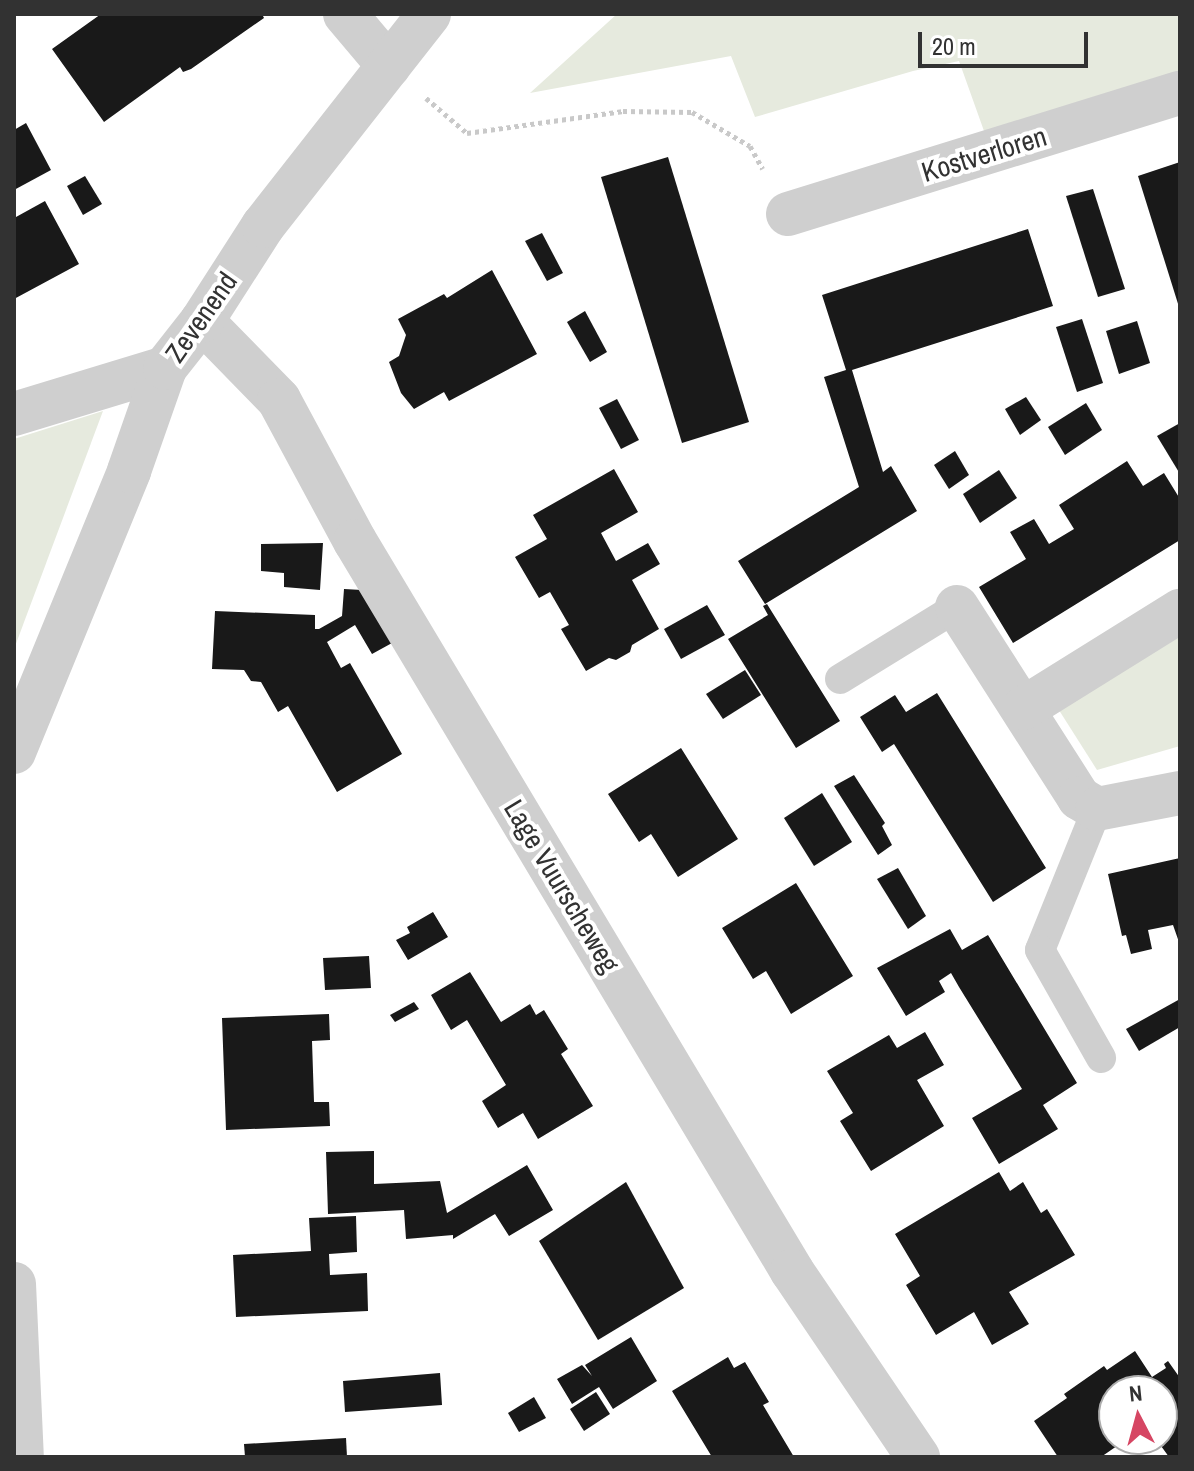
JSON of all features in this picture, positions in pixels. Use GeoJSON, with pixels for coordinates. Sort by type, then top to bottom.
{"type":"FeatureCollection","features":[{"type":"Feature","properties":{"kind":"street"},"geometry":{"type":"LineString","coordinates":[[345,14],[389,66]]}},
{"type":"Feature","properties":{"kind":"street","name":"Zevenend"},"geometry":{"type":"LineString","coordinates":[[14,752],[129,471],[165,368],[202,321],[263,226],[429,14]]}},
{"type":"Feature","properties":{"kind":"street","name":"Kostverloren"},"geometry":{"type":"LineString","coordinates":[[788,214],[1180,93]]}},
{"type":"Feature","properties":{"kind":"street","name":"Lage Vuurscheweg"},"geometry":{"type":"LineString","coordinates":[[202,321],[279,400],[355,541],[784,1257],[918,1457]]}},
{"type":"Feature","properties":{"kind":"street"},"geometry":{"type":"LineString","coordinates":[[14,414],[165,368]]}},
{"type":"Feature","properties":{"kind":"street"},"geometry":{"type":"LineString","coordinates":[[957,607],[1079,798],[1097,809],[1180,793]]}},
{"type":"Feature","properties":{"kind":"street"},"geometry":{"type":"LineString","coordinates":[[1024,708],[1180,611]]}},
{"type":"Feature","properties":{"kind":"street"},"geometry":{"type":"LineString","coordinates":[[14,1284],[22,1457]]}},
{"type":"Feature","properties":{"kind":"lane"},"geometry":{"type":"LineString","coordinates":[[840,679],[957,607]]}},
{"type":"Feature","properties":{"kind":"lane"},"geometry":{"type":"LineString","coordinates":[[1097,809],[1040,950],[1101,1058]]}},
{"type":"Feature","properties":{"kind":"path"},"geometry":{"type":"LineString","coordinates":[[389,66],[467,133],[623,111],[692,112],[750,146],[788,214]]}},
{"type":"Feature","properties":{"kind":"shaded area"},"geometry":{"type":"Polygon","coordinates":[[[617,14],[1180,14],[1180,76],[984,131],[959,61],[913,71],[755,117],[731,56],[530,93],[617,14]]]}},
{"type":"Feature","properties":{"kind":"shaded area"},"geometry":{"type":"Polygon","coordinates":[[[103,411],[14,649],[14,439],[103,411]]]}},
{"type":"Feature","properties":{"kind":"shaded area"},"geometry":{"type":"Polygon","coordinates":[[[1180,629],[1180,746],[1097,770],[1057,707],[1180,629]]]}},
{"type":"Feature","properties":{"kind":"building"},"geometry":{"type":"Polygon","coordinates":[[[101,14],[262,14],[264,18],[191,69],[183,72],[180,67],[104,122],[52,49],[101,14]]]}},
{"type":"Feature","properties":{"kind":"building"},"geometry":{"type":"Polygon","coordinates":[[[26,123],[51,170],[14,190],[14,130],[26,123]]]}},
{"type":"Feature","properties":{"kind":"building"},"geometry":{"type":"Polygon","coordinates":[[[668,157],[749,422],[682,443],[601,177],[668,157]]]}},
{"type":"Feature","properties":{"kind":"building"},"geometry":{"type":"Polygon","coordinates":[[[1180,162],[1180,307],[1179,307],[1138,176],[1180,162]]]}},
{"type":"Feature","properties":{"kind":"building"},"geometry":{"type":"Polygon","coordinates":[[[85,176],[102,204],[83,215],[67,186],[85,176]]]}},
{"type":"Feature","properties":{"kind":"building"},"geometry":{"type":"Polygon","coordinates":[[[1093,189],[1125,289],[1098,297],[1066,196],[1093,189]]]}},
{"type":"Feature","properties":{"kind":"building"},"geometry":{"type":"Polygon","coordinates":[[[45,201],[79,264],[14,299],[14,213],[16,217],[45,201]]]}},
{"type":"Feature","properties":{"kind":"building"},"geometry":{"type":"Polygon","coordinates":[[[1028,229],[1053,306],[852,370],[883,472],[891,466],[917,511],[765,604],[738,561],[859,487],[824,377],[846,370],[822,295],[1028,229]]]}},
{"type":"Feature","properties":{"kind":"building"},"geometry":{"type":"Polygon","coordinates":[[[542,233],[563,273],[547,281],[525,241],[542,233]]]}},
{"type":"Feature","properties":{"kind":"building"},"geometry":{"type":"Polygon","coordinates":[[[492,270],[537,354],[449,401],[444,392],[414,409],[401,393],[389,362],[399,356],[406,335],[398,319],[444,294],[447,298],[492,270]]]}},
{"type":"Feature","properties":{"kind":"building"},"geometry":{"type":"Polygon","coordinates":[[[585,311],[607,352],[590,362],[567,322],[585,311]]]}},
{"type":"Feature","properties":{"kind":"building"},"geometry":{"type":"Polygon","coordinates":[[[1082,319],[1103,383],[1077,392],[1056,327],[1082,319]]]}},
{"type":"Feature","properties":{"kind":"building"},"geometry":{"type":"Polygon","coordinates":[[[1137,321],[1150,363],[1119,374],[1106,331],[1137,321]]]}},
{"type":"Feature","properties":{"kind":"building"},"geometry":{"type":"Polygon","coordinates":[[[1026,397],[1041,420],[1020,435],[1005,409],[1026,397]]]}},
{"type":"Feature","properties":{"kind":"building"},"geometry":{"type":"Polygon","coordinates":[[[617,399],[639,440],[621,449],[599,408],[617,399]]]}},
{"type":"Feature","properties":{"kind":"building"},"geometry":{"type":"Polygon","coordinates":[[[1086,403],[1102,430],[1065,455],[1048,427],[1086,403]]]}},
{"type":"Feature","properties":{"kind":"building"},"geometry":{"type":"Polygon","coordinates":[[[1180,423],[1180,474],[1157,436],[1180,423]]]}},
{"type":"Feature","properties":{"kind":"building"},"geometry":{"type":"Polygon","coordinates":[[[955,451],[969,475],[949,489],[934,465],[955,451]]]}},
{"type":"Feature","properties":{"kind":"building"},"geometry":{"type":"Polygon","coordinates":[[[1127,461],[1143,486],[1164,473],[1180,499],[1180,540],[1013,643],[979,587],[1026,559],[1010,532],[1034,519],[1049,544],[1074,529],[1059,505],[1127,461]]]}},
{"type":"Feature","properties":{"kind":"building"},"geometry":{"type":"Polygon","coordinates":[[[614,469],[638,512],[601,533],[616,561],[648,543],[660,564],[632,580],[659,629],[632,645],[630,652],[616,660],[609,658],[586,671],[561,629],[569,625],[550,592],[539,598],[515,557],[547,539],[533,515],[614,469]]]}},
{"type":"Feature","properties":{"kind":"building"},"geometry":{"type":"Polygon","coordinates":[[[999,470],[1017,498],[980,523],[963,494],[999,470]]]}},
{"type":"Feature","properties":{"kind":"building"},"geometry":{"type":"Polygon","coordinates":[[[323,543],[320,590],[284,587],[284,573],[261,571],[261,544],[323,543]]]}},
{"type":"Feature","properties":{"kind":"building"},"geometry":{"type":"Polygon","coordinates":[[[344,589],[362,590],[392,643],[372,654],[355,625],[327,642],[341,668],[350,663],[402,754],[337,792],[288,706],[278,712],[261,682],[251,681],[244,670],[212,669],[215,611],[315,615],[315,629],[319,629],[342,616],[344,589]]]}},
{"type":"Feature","properties":{"kind":"building"},"geometry":{"type":"Polygon","coordinates":[[[767,604],[840,721],[796,748],[728,639],[768,615],[763,606],[767,604]]]}},
{"type":"Feature","properties":{"kind":"building"},"geometry":{"type":"Polygon","coordinates":[[[707,605],[725,635],[681,659],[664,629],[707,605]]]}},
{"type":"Feature","properties":{"kind":"building"},"geometry":{"type":"Polygon","coordinates":[[[745,670],[761,695],[723,719],[706,694],[745,670]]]}},
{"type":"Feature","properties":{"kind":"building"},"geometry":{"type":"Polygon","coordinates":[[[937,693],[1046,868],[993,902],[894,744],[882,752],[860,717],[895,695],[906,712],[937,693]]]}},
{"type":"Feature","properties":{"kind":"building"},"geometry":{"type":"Polygon","coordinates":[[[681,748],[738,839],[678,877],[651,834],[639,842],[608,794],[681,748]]]}},
{"type":"Feature","properties":{"kind":"building"},"geometry":{"type":"Polygon","coordinates":[[[854,775],[885,823],[882,826],[892,845],[878,855],[834,786],[854,775]]]}},
{"type":"Feature","properties":{"kind":"building"},"geometry":{"type":"Polygon","coordinates":[[[822,793],[852,842],[814,866],[784,818],[822,793]]]}},
{"type":"Feature","properties":{"kind":"building"},"geometry":{"type":"Polygon","coordinates":[[[1180,858],[1180,945],[1173,925],[1148,930],[1152,949],[1131,954],[1126,935],[1122,936],[1108,874],[1180,858]]]}},
{"type":"Feature","properties":{"kind":"building"},"geometry":{"type":"Polygon","coordinates":[[[898,868],[926,916],[908,929],[877,879],[898,868]]]}},
{"type":"Feature","properties":{"kind":"building"},"geometry":{"type":"Polygon","coordinates":[[[796,883],[853,976],[791,1014],[766,971],[753,979],[722,928],[796,883]]]}},
{"type":"Feature","properties":{"kind":"building"},"geometry":{"type":"Polygon","coordinates":[[[433,912],[448,937],[408,960],[396,940],[410,933],[407,927],[433,912]]]}},
{"type":"Feature","properties":{"kind":"building"},"geometry":{"type":"Polygon","coordinates":[[[950,929],[962,950],[988,935],[1077,1083],[1043,1105],[1058,1129],[999,1164],[972,1118],[1022,1089],[951,973],[939,981],[945,992],[906,1016],[877,968],[950,929]]]}},
{"type":"Feature","properties":{"kind":"building"},"geometry":{"type":"Polygon","coordinates":[[[369,956],[371,988],[325,990],[323,958],[369,956]]]}},
{"type":"Feature","properties":{"kind":"building"},"geometry":{"type":"Polygon","coordinates":[[[470,972],[501,1022],[530,1004],[536,1015],[544,1010],[568,1049],[561,1054],[593,1106],[538,1139],[523,1113],[498,1128],[482,1101],[506,1085],[467,1020],[451,1030],[431,995],[470,972]]]}},
{"type":"Feature","properties":{"kind":"building"},"geometry":{"type":"Polygon","coordinates":[[[1180,999],[1180,1027],[1139,1051],[1126,1029],[1180,999]]]}},
{"type":"Feature","properties":{"kind":"building"},"geometry":{"type":"Polygon","coordinates":[[[414,1002],[419,1009],[395,1022],[390,1015],[414,1002]]]}},
{"type":"Feature","properties":{"kind":"building"},"geometry":{"type":"Polygon","coordinates":[[[329,1014],[330,1040],[312,1041],[314,1102],[329,1102],[330,1126],[226,1130],[222,1018],[329,1014]]]}},
{"type":"Feature","properties":{"kind":"building"},"geometry":{"type":"Polygon","coordinates":[[[925,1032],[944,1065],[917,1080],[944,1126],[871,1171],[840,1121],[853,1113],[827,1071],[889,1035],[897,1048],[925,1032]]]}},
{"type":"Feature","properties":{"kind":"building"},"geometry":{"type":"Polygon","coordinates":[[[374,1151],[374,1184],[440,1181],[447,1213],[527,1165],[553,1210],[509,1236],[495,1214],[453,1239],[453,1235],[406,1239],[404,1210],[328,1214],[326,1152],[374,1151]]]}},
{"type":"Feature","properties":{"kind":"building"},"geometry":{"type":"Polygon","coordinates":[[[999,1172],[1010,1191],[1023,1182],[1041,1213],[1047,1209],[1075,1255],[1009,1292],[1029,1324],[992,1345],[974,1312],[936,1335],[906,1285],[920,1276],[895,1234],[999,1172]]]}},
{"type":"Feature","properties":{"kind":"building"},"geometry":{"type":"Polygon","coordinates":[[[626,1182],[684,1288],[598,1340],[539,1241],[626,1182]]]}},
{"type":"Feature","properties":{"kind":"building"},"geometry":{"type":"Polygon","coordinates":[[[356,1216],[357,1252],[329,1254],[330,1275],[367,1273],[368,1311],[236,1317],[233,1255],[311,1251],[309,1218],[356,1216]]]}},
{"type":"Feature","properties":{"kind":"building"},"geometry":{"type":"Polygon","coordinates":[[[631,1337],[657,1381],[613,1409],[599,1387],[572,1404],[557,1379],[582,1365],[592,1376],[585,1365],[631,1337]]]}},
{"type":"Feature","properties":{"kind":"building"},"geometry":{"type":"Polygon","coordinates":[[[1135,1351],[1151,1375],[1098,1375],[1098,1455],[1104,1455],[1058,1457],[1034,1421],[1067,1398],[1064,1394],[1104,1366],[1107,1370],[1135,1351]]]}},
{"type":"Feature","properties":{"kind":"building"},"geometry":{"type":"Polygon","coordinates":[[[728,1357],[734,1368],[745,1362],[769,1402],[763,1405],[794,1457],[712,1457],[672,1391],[728,1357]]]}},
{"type":"Feature","properties":{"kind":"building"},"geometry":{"type":"Polygon","coordinates":[[[1168,1361],[1178,1375],[1155,1375],[1166,1368],[1164,1364],[1168,1361]]]}},
{"type":"Feature","properties":{"kind":"building"},"geometry":{"type":"Polygon","coordinates":[[[440,1373],[442,1405],[345,1412],[343,1381],[440,1373]]]}},
{"type":"Feature","properties":{"kind":"building"},"geometry":{"type":"Polygon","coordinates":[[[1178,1375],[1180,1457],[1168,1455],[1178,1455],[1178,1375]]]}},
{"type":"Feature","properties":{"kind":"building"},"geometry":{"type":"Polygon","coordinates":[[[596,1392],[610,1414],[584,1431],[570,1409],[596,1392]]]}},
{"type":"Feature","properties":{"kind":"building"},"geometry":{"type":"Polygon","coordinates":[[[534,1397],[546,1418],[519,1432],[508,1413],[534,1397]]]}},
{"type":"Feature","properties":{"kind":"building"},"geometry":{"type":"Polygon","coordinates":[[[346,1438],[347,1457],[245,1457],[244,1444],[346,1438]]]}}]}
